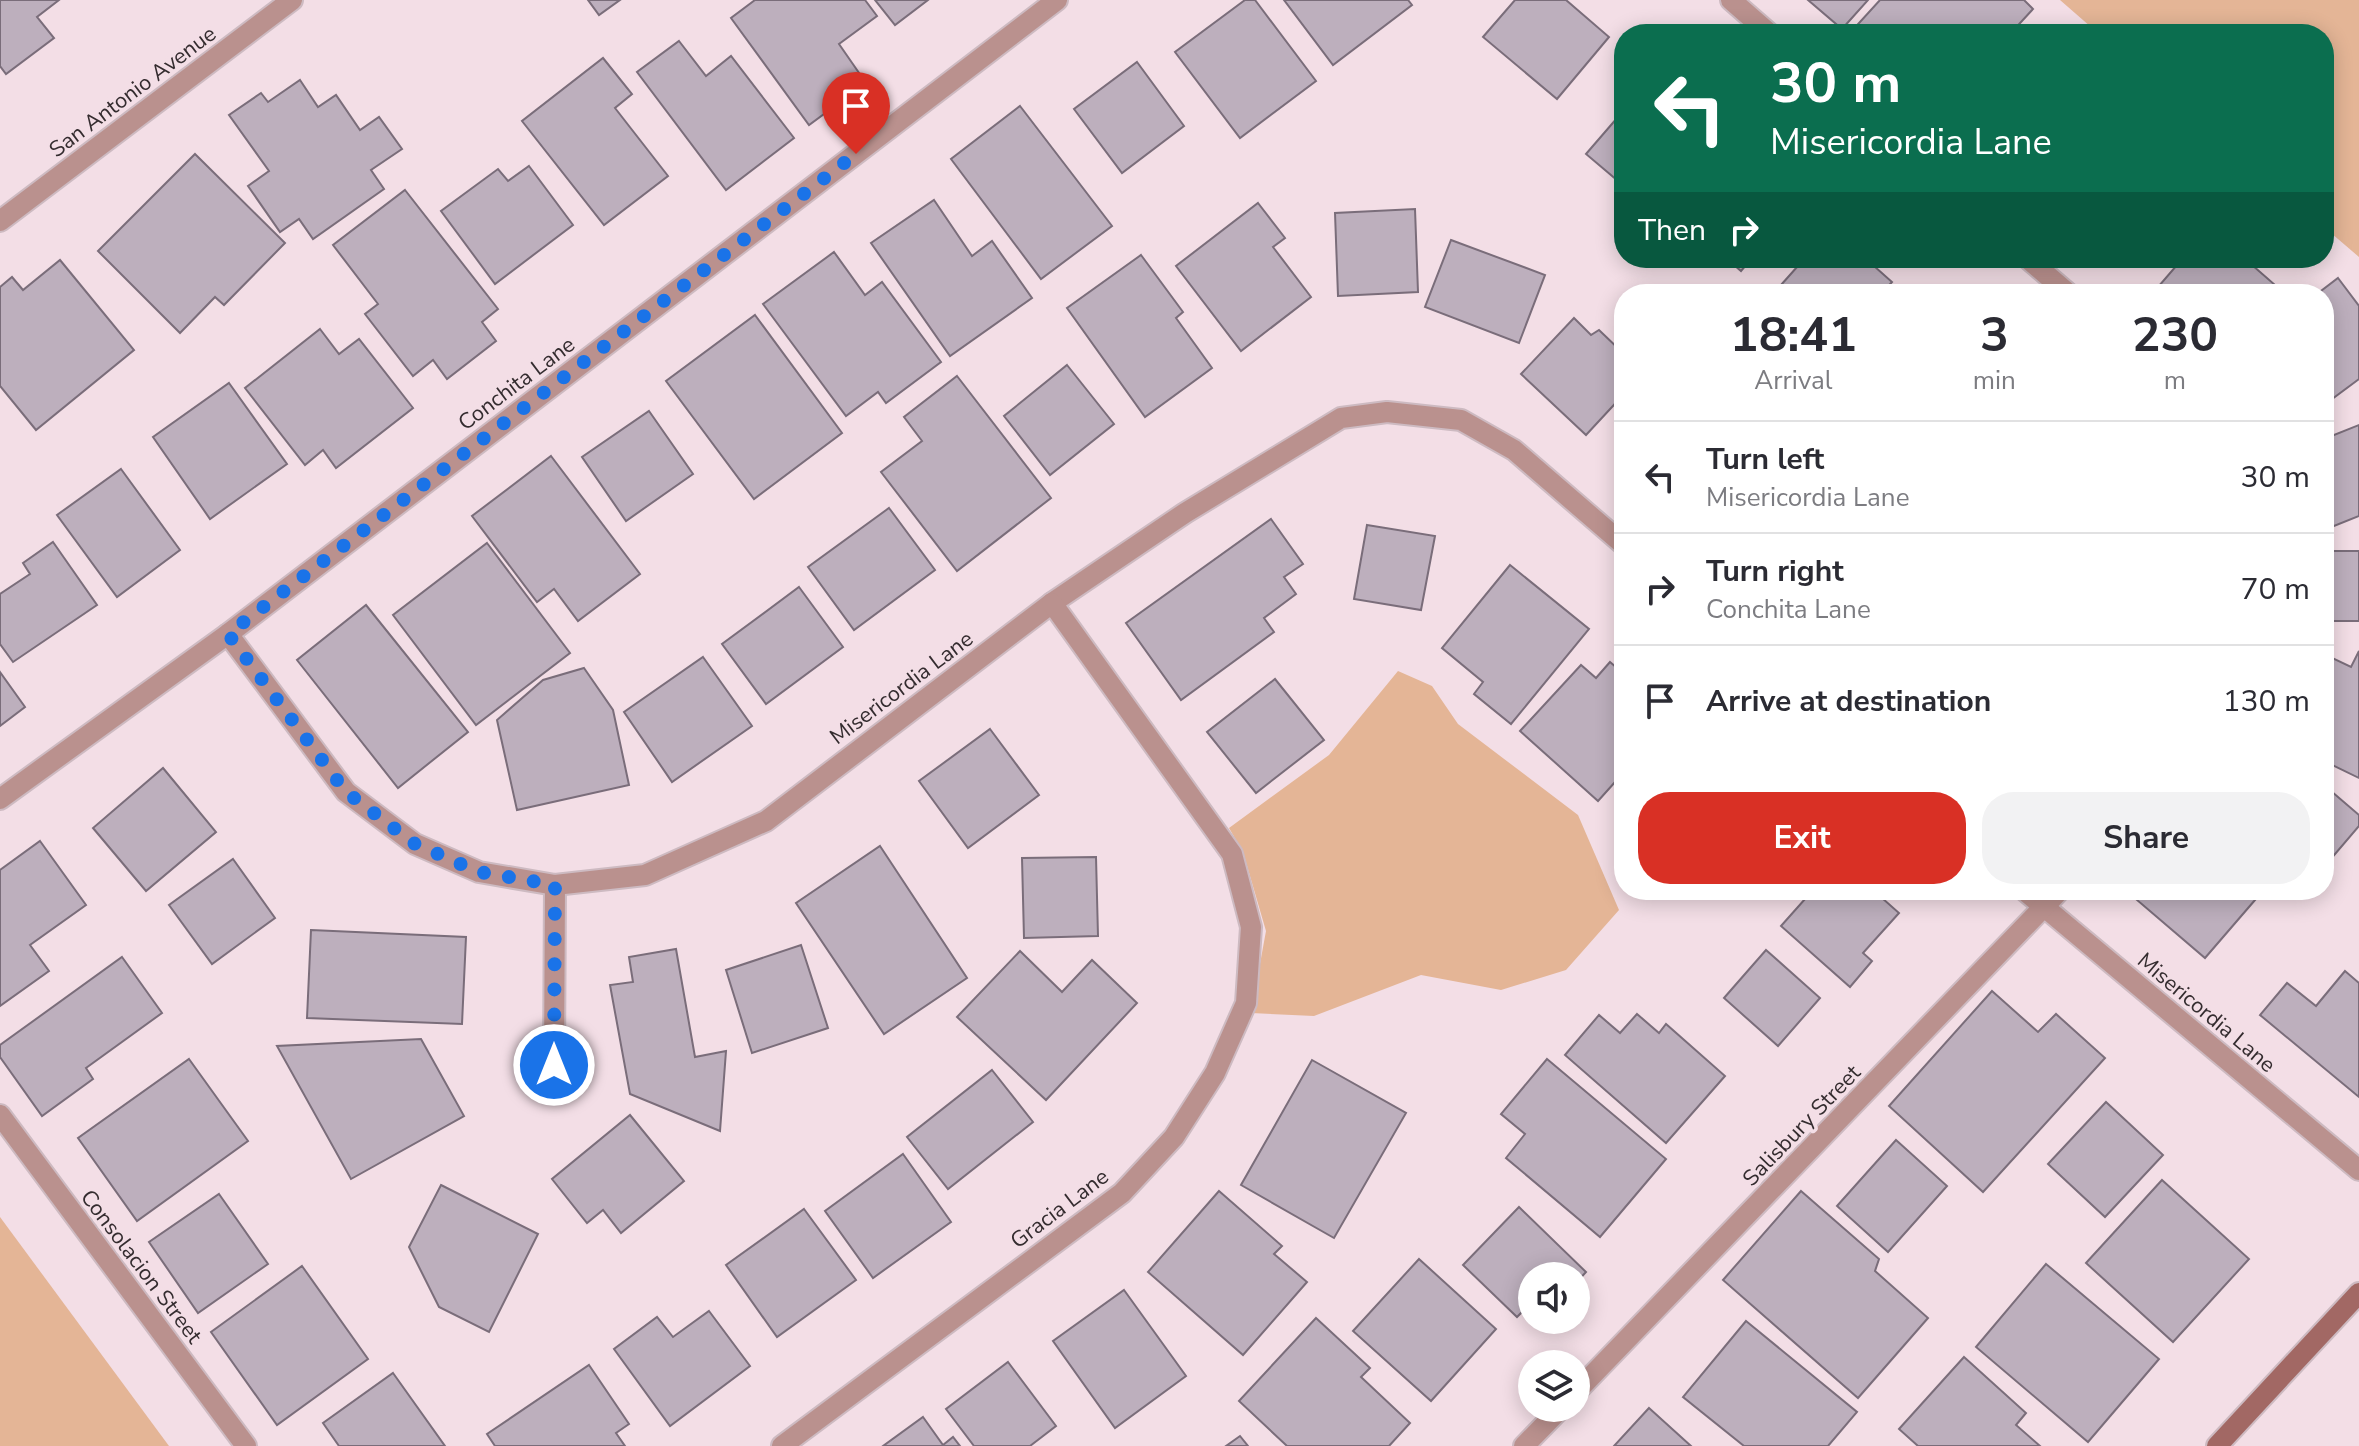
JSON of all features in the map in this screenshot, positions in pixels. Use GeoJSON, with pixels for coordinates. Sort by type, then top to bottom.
{"type":"FeatureCollection","features":[{"type":"Feature","properties":{"kind":"main road"},"geometry":{"type":"LineString","coordinates":[[2217,1446],[2359,1293]]}},
{"type":"Feature","properties":{"kind":"street","name":"San Antonio Avenue"},"geometry":{"type":"LineString","coordinates":[[0,221],[292,0]]}},
{"type":"Feature","properties":{"kind":"street","name":"Conchita Lane"},"geometry":{"type":"LineString","coordinates":[[0,799],[228,634],[1057,0]]}},
{"type":"Feature","properties":{"kind":"street"},"geometry":{"type":"LineString","coordinates":[[1731,0],[1759,24]]}},
{"type":"Feature","properties":{"kind":"street"},"geometry":{"type":"LineString","coordinates":[[2039,268],[2057,284]]}},
{"type":"Feature","properties":{"kind":"street","name":"Misericordia Lane"},"geometry":{"type":"LineString","coordinates":[[228,634],[346,792],[415,844],[479,872],[555,885],[645,875],[766,821],[1052,603],[1185,513],[1341,418],[1387,412],[1461,420],[1514,450],[1614,536]]}},
{"type":"Feature","properties":{"kind":"street","name":"Gracia Lane"},"geometry":{"type":"LineString","coordinates":[[782,1446],[1122,1193],[1174,1137],[1215,1073],[1246,1003],[1251,927],[1232,854],[1052,603]]}},
{"type":"Feature","properties":{"kind":"street"},"geometry":{"type":"LineString","coordinates":[[554,1065],[555,885]]}},
{"type":"Feature","properties":{"kind":"street","name":"Misericordia Lane"},"geometry":{"type":"LineString","coordinates":[[2036,900],[2359,1170]]}},
{"type":"Feature","properties":{"kind":"street","name":"Salisbury Street"},"geometry":{"type":"LineString","coordinates":[[1590,1377],[2051,900]]}},
{"type":"Feature","properties":{"kind":"street","name":"Consolacion Street"},"geometry":{"type":"LineString","coordinates":[[0,1115],[246,1446]]}},
{"type":"Feature","properties":{"kind":"street"},"geometry":{"type":"LineString","coordinates":[[1524,1446],[1547,1422]]}},
{"type":"Feature","properties":{"kind":"shaded area"},"geometry":{"type":"Polygon","coordinates":[[[2060,0],[2359,0],[2359,257],[2334,236],[2334,24],[2088,24],[2060,0]]]}},
{"type":"Feature","properties":{"kind":"shaded area"},"geometry":{"type":"Polygon","coordinates":[[[1398,671],[1432,686],[1458,724],[1578,815],[1619,910],[1566,970],[1501,990],[1421,975],[1314,1016],[1251,1013],[1266,931],[1243,852],[1229,828],[1329,755],[1398,671]]]}},
{"type":"Feature","properties":{"kind":"shaded area"},"geometry":{"type":"Polygon","coordinates":[[[0,1217],[169,1446],[0,1446],[0,1217]]]}},
{"type":"Feature","properties":{"kind":"building"},"geometry":{"type":"Polygon","coordinates":[[[0,0],[59,0],[37,17],[54,38],[6,74],[0,66],[0,0]]]}},
{"type":"Feature","properties":{"kind":"building"},"geometry":{"type":"Polygon","coordinates":[[[588,0],[620,0],[599,15],[588,0]]]}},
{"type":"Feature","properties":{"kind":"building"},"geometry":{"type":"Polygon","coordinates":[[[755,0],[865,0],[877,16],[839,44],[866,83],[809,125],[731,18],[755,0]]]}},
{"type":"Feature","properties":{"kind":"building"},"geometry":{"type":"Polygon","coordinates":[[[875,0],[928,0],[895,25],[875,0]]]}},
{"type":"Feature","properties":{"kind":"building"},"geometry":{"type":"Polygon","coordinates":[[[1245,0],[1255,0],[1316,81],[1240,138],[1175,52],[1245,0]]]}},
{"type":"Feature","properties":{"kind":"building"},"geometry":{"type":"Polygon","coordinates":[[[1284,0],[1408,0],[1412,5],[1333,65],[1284,0]]]}},
{"type":"Feature","properties":{"kind":"building"},"geometry":{"type":"Polygon","coordinates":[[[1515,0],[1566,0],[1609,37],[1557,99],[1483,37],[1515,0]]]}},
{"type":"Feature","properties":{"kind":"building"},"geometry":{"type":"Polygon","coordinates":[[[1808,0],[1868,0],[1846,24],[1836,24],[1808,0]]]}},
{"type":"Feature","properties":{"kind":"building"},"geometry":{"type":"Polygon","coordinates":[[[1880,0],[2024,0],[2033,9],[2019,24],[1858,24],[1880,0]]]}},
{"type":"Feature","properties":{"kind":"building"},"geometry":{"type":"Polygon","coordinates":[[[679,41],[706,76],[731,56],[794,138],[726,190],[637,72],[679,41]]]}},
{"type":"Feature","properties":{"kind":"building"},"geometry":{"type":"Polygon","coordinates":[[[603,58],[632,94],[615,108],[668,176],[604,225],[522,121],[603,58]]]}},
{"type":"Feature","properties":{"kind":"building"},"geometry":{"type":"Polygon","coordinates":[[[1137,62],[1184,126],[1122,173],[1074,109],[1137,62]]]}},
{"type":"Feature","properties":{"kind":"building"},"geometry":{"type":"Polygon","coordinates":[[[300,80],[318,107],[336,95],[360,130],[379,117],[402,149],[371,170],[384,189],[313,239],[299,219],[280,232],[248,186],[269,171],[229,115],[261,93],[268,102],[300,80]]]}},
{"type":"Feature","properties":{"kind":"building"},"geometry":{"type":"Polygon","coordinates":[[[1020,106],[1112,226],[1041,279],[951,159],[1020,106]]]}},
{"type":"Feature","properties":{"kind":"building"},"geometry":{"type":"Polygon","coordinates":[[[1614,122],[1614,178],[1586,154],[1614,122]]]}},
{"type":"Feature","properties":{"kind":"building"},"geometry":{"type":"Polygon","coordinates":[[[195,154],[285,243],[224,305],[215,297],[180,333],[98,251],[195,154]]]}},
{"type":"Feature","properties":{"kind":"building"},"geometry":{"type":"Polygon","coordinates":[[[529,166],[573,225],[495,284],[441,211],[498,169],[508,181],[529,166]]]}},
{"type":"Feature","properties":{"kind":"building"},"geometry":{"type":"Polygon","coordinates":[[[405,190],[498,309],[482,322],[496,341],[447,379],[433,360],[413,376],[365,314],[378,304],[333,245],[405,190]]]}},
{"type":"Feature","properties":{"kind":"building"},"geometry":{"type":"Polygon","coordinates":[[[934,200],[972,256],[992,241],[1032,298],[950,356],[871,243],[934,200]]]}},
{"type":"Feature","properties":{"kind":"building"},"geometry":{"type":"Polygon","coordinates":[[[1258,203],[1285,238],[1273,247],[1311,297],[1241,351],[1176,266],[1258,203]]]}},
{"type":"Feature","properties":{"kind":"building"},"geometry":{"type":"Polygon","coordinates":[[[1415,209],[1418,292],[1338,296],[1335,213],[1415,209]]]}},
{"type":"Feature","properties":{"kind":"building"},"geometry":{"type":"Polygon","coordinates":[[[1451,240],[1545,275],[1519,343],[1425,307],[1451,240]]]}},
{"type":"Feature","properties":{"kind":"building"},"geometry":{"type":"Polygon","coordinates":[[[834,252],[865,295],[882,282],[941,362],[886,403],[878,392],[846,416],[763,304],[834,252]]]}},
{"type":"Feature","properties":{"kind":"building"},"geometry":{"type":"Polygon","coordinates":[[[1141,255],[1183,312],[1176,318],[1212,368],[1145,417],[1067,308],[1141,255]]]}},
{"type":"Feature","properties":{"kind":"building"},"geometry":{"type":"Polygon","coordinates":[[[60,260],[134,350],[36,430],[0,386],[0,287],[12,277],[23,290],[60,260]]]}},
{"type":"Feature","properties":{"kind":"building"},"geometry":{"type":"Polygon","coordinates":[[[1796,268],[1876,268],[1892,282],[1890,284],[1782,284],[1796,268]]]}},
{"type":"Feature","properties":{"kind":"building"},"geometry":{"type":"Polygon","coordinates":[[[2174,268],[2255,268],[2274,284],[2161,284],[2174,268]]]}},
{"type":"Feature","properties":{"kind":"building"},"geometry":{"type":"Polygon","coordinates":[[[2338,278],[2359,306],[2359,379],[2334,398],[2334,284],[2330,284],[2338,278]]]}},
{"type":"Feature","properties":{"kind":"building"},"geometry":{"type":"Polygon","coordinates":[[[755,315],[842,433],[754,499],[666,381],[755,315]]]}},
{"type":"Feature","properties":{"kind":"building"},"geometry":{"type":"Polygon","coordinates":[[[1574,318],[1591,335],[1599,330],[1614,344],[1614,405],[1586,435],[1521,374],[1574,318]]]}},
{"type":"Feature","properties":{"kind":"building"},"geometry":{"type":"Polygon","coordinates":[[[320,329],[339,354],[359,339],[413,408],[336,468],[323,450],[305,465],[245,388],[320,329]]]}},
{"type":"Feature","properties":{"kind":"building"},"geometry":{"type":"Polygon","coordinates":[[[1067,365],[1114,424],[1050,475],[1004,416],[1067,365]]]}},
{"type":"Feature","properties":{"kind":"building"},"geometry":{"type":"Polygon","coordinates":[[[957,376],[1051,498],[957,571],[881,472],[922,441],[904,417],[957,376]]]}},
{"type":"Feature","properties":{"kind":"building"},"geometry":{"type":"Polygon","coordinates":[[[229,383],[287,464],[210,519],[153,437],[229,383]]]}},
{"type":"Feature","properties":{"kind":"building"},"geometry":{"type":"Polygon","coordinates":[[[649,411],[693,474],[626,521],[582,457],[649,411]]]}},
{"type":"Feature","properties":{"kind":"building"},"geometry":{"type":"Polygon","coordinates":[[[2359,425],[2359,516],[2334,526],[2334,435],[2359,425]]]}},
{"type":"Feature","properties":{"kind":"building"},"geometry":{"type":"Polygon","coordinates":[[[551,456],[640,574],[578,621],[554,589],[537,602],[472,516],[551,456]]]}},
{"type":"Feature","properties":{"kind":"building"},"geometry":{"type":"Polygon","coordinates":[[[121,469],[180,550],[117,597],[57,515],[121,469]]]}},
{"type":"Feature","properties":{"kind":"building"},"geometry":{"type":"Polygon","coordinates":[[[889,508],[935,570],[854,630],[808,567],[889,508]]]}},
{"type":"Feature","properties":{"kind":"building"},"geometry":{"type":"Polygon","coordinates":[[[1271,519],[1303,564],[1284,577],[1296,594],[1264,618],[1274,632],[1181,700],[1126,623],[1271,519]]]}},
{"type":"Feature","properties":{"kind":"building"},"geometry":{"type":"Polygon","coordinates":[[[1367,525],[1435,536],[1421,610],[1354,599],[1367,525]]]}},
{"type":"Feature","properties":{"kind":"building"},"geometry":{"type":"Polygon","coordinates":[[[53,542],[97,605],[13,662],[0,644],[0,594],[30,574],[23,563],[53,542]]]}},
{"type":"Feature","properties":{"kind":"building"},"geometry":{"type":"Polygon","coordinates":[[[487,543],[570,653],[476,725],[393,615],[487,543]]]}},
{"type":"Feature","properties":{"kind":"building"},"geometry":{"type":"Polygon","coordinates":[[[2334,551],[2359,551],[2359,621],[2334,621],[2334,551]]]}},
{"type":"Feature","properties":{"kind":"building"},"geometry":{"type":"Polygon","coordinates":[[[1510,565],[1589,629],[1511,724],[1474,694],[1483,682],[1442,648],[1510,565]]]}},
{"type":"Feature","properties":{"kind":"building"},"geometry":{"type":"Polygon","coordinates":[[[799,587],[843,647],[766,704],[722,644],[799,587]]]}},
{"type":"Feature","properties":{"kind":"building"},"geometry":{"type":"Polygon","coordinates":[[[366,605],[468,732],[398,788],[297,660],[366,605]]]}},
{"type":"Feature","properties":{"kind":"building"},"geometry":{"type":"Polygon","coordinates":[[[2359,651],[2359,778],[2334,766],[2334,659],[2351,667],[2359,651]]]}},
{"type":"Feature","properties":{"kind":"building"},"geometry":{"type":"Polygon","coordinates":[[[703,657],[752,726],[672,782],[624,712],[703,657]]]}},
{"type":"Feature","properties":{"kind":"building"},"geometry":{"type":"Polygon","coordinates":[[[1610,662],[1614,665],[1614,783],[1598,801],[1520,731],[1581,665],[1596,678],[1610,662]]]}},
{"type":"Feature","properties":{"kind":"building"},"geometry":{"type":"Polygon","coordinates":[[[584,668],[613,710],[629,785],[517,810],[497,720],[543,680],[584,668]]]}},
{"type":"Feature","properties":{"kind":"building"},"geometry":{"type":"Polygon","coordinates":[[[0,672],[25,707],[0,726],[0,672]]]}},
{"type":"Feature","properties":{"kind":"building"},"geometry":{"type":"Polygon","coordinates":[[[1275,679],[1324,740],[1256,793],[1207,732],[1275,679]]]}},
{"type":"Feature","properties":{"kind":"building"},"geometry":{"type":"Polygon","coordinates":[[[990,729],[1039,795],[968,848],[919,781],[990,729]]]}},
{"type":"Feature","properties":{"kind":"building"},"geometry":{"type":"Polygon","coordinates":[[[163,768],[216,832],[146,891],[93,828],[163,768]]]}},
{"type":"Feature","properties":{"kind":"building"},"geometry":{"type":"Polygon","coordinates":[[[2334,794],[2359,815],[2359,826],[2334,855],[2334,794]]]}},
{"type":"Feature","properties":{"kind":"building"},"geometry":{"type":"Polygon","coordinates":[[[40,841],[86,905],[30,945],[49,971],[0,1006],[0,870],[40,841]]]}},
{"type":"Feature","properties":{"kind":"building"},"geometry":{"type":"Polygon","coordinates":[[[880,846],[967,978],[884,1034],[796,903],[880,846]]]}},
{"type":"Feature","properties":{"kind":"building"},"geometry":{"type":"Polygon","coordinates":[[[1096,857],[1098,936],[1024,938],[1022,858],[1096,857]]]}},
{"type":"Feature","properties":{"kind":"building"},"geometry":{"type":"Polygon","coordinates":[[[233,859],[275,918],[212,964],[169,905],[233,859]]]}},
{"type":"Feature","properties":{"kind":"building"},"geometry":{"type":"Polygon","coordinates":[[[1804,900],[1884,900],[1899,913],[1863,953],[1872,961],[1850,987],[1781,926],[1804,900]]]}},
{"type":"Feature","properties":{"kind":"building"},"geometry":{"type":"Polygon","coordinates":[[[2137,900],[2255,900],[2205,958],[2137,900]]]}},
{"type":"Feature","properties":{"kind":"building"},"geometry":{"type":"Polygon","coordinates":[[[311,930],[466,937],[462,1024],[307,1018],[311,930]]]}},
{"type":"Feature","properties":{"kind":"building"},"geometry":{"type":"Polygon","coordinates":[[[801,945],[828,1028],[752,1053],[726,970],[801,945]]]}},
{"type":"Feature","properties":{"kind":"building"},"geometry":{"type":"Polygon","coordinates":[[[676,949],[695,1057],[726,1051],[720,1131],[630,1094],[610,985],[633,982],[629,957],[676,949]]]}},
{"type":"Feature","properties":{"kind":"building"},"geometry":{"type":"Polygon","coordinates":[[[1766,950],[1820,998],[1778,1046],[1724,998],[1766,950]]]}},
{"type":"Feature","properties":{"kind":"building"},"geometry":{"type":"Polygon","coordinates":[[[1020,951],[1062,992],[1092,960],[1137,1003],[1046,1100],[957,1017],[1020,951]]]}},
{"type":"Feature","properties":{"kind":"building"},"geometry":{"type":"Polygon","coordinates":[[[122,957],[162,1013],[86,1068],[93,1079],[42,1116],[0,1057],[0,1045],[122,957]]]}},
{"type":"Feature","properties":{"kind":"building"},"geometry":{"type":"Polygon","coordinates":[[[2345,971],[2359,983],[2359,1097],[2260,1015],[2287,983],[2316,1006],[2345,971]]]}},
{"type":"Feature","properties":{"kind":"building"},"geometry":{"type":"Polygon","coordinates":[[[1992,991],[2038,1032],[2056,1014],[2105,1058],[1983,1192],[1889,1106],[1992,991]]]}},
{"type":"Feature","properties":{"kind":"building"},"geometry":{"type":"Polygon","coordinates":[[[1637,1014],[1659,1033],[1666,1024],[1725,1076],[1666,1143],[1565,1055],[1599,1015],[1620,1033],[1637,1014]]]}},
{"type":"Feature","properties":{"kind":"building"},"geometry":{"type":"Polygon","coordinates":[[[421,1039],[464,1116],[351,1179],[277,1046],[421,1039]]]}},
{"type":"Feature","properties":{"kind":"building"},"geometry":{"type":"Polygon","coordinates":[[[189,1059],[248,1141],[137,1221],[78,1138],[189,1059]]]}},
{"type":"Feature","properties":{"kind":"building"},"geometry":{"type":"Polygon","coordinates":[[[1547,1059],[1666,1159],[1600,1237],[1506,1158],[1525,1134],[1501,1114],[1547,1059]]]}},
{"type":"Feature","properties":{"kind":"building"},"geometry":{"type":"Polygon","coordinates":[[[1312,1060],[1406,1113],[1334,1238],[1241,1185],[1312,1060]]]}},
{"type":"Feature","properties":{"kind":"building"},"geometry":{"type":"Polygon","coordinates":[[[992,1070],[1033,1122],[948,1189],[907,1137],[992,1070]]]}},
{"type":"Feature","properties":{"kind":"building"},"geometry":{"type":"Polygon","coordinates":[[[2106,1102],[2163,1155],[2105,1217],[2048,1164],[2106,1102]]]}},
{"type":"Feature","properties":{"kind":"building"},"geometry":{"type":"Polygon","coordinates":[[[630,1115],[684,1181],[621,1233],[603,1210],[587,1223],[552,1179],[630,1115]]]}},
{"type":"Feature","properties":{"kind":"building"},"geometry":{"type":"Polygon","coordinates":[[[1896,1140],[1947,1186],[1888,1252],[1837,1206],[1896,1140]]]}},
{"type":"Feature","properties":{"kind":"building"},"geometry":{"type":"Polygon","coordinates":[[[903,1154],[951,1222],[873,1278],[825,1211],[903,1154]]]}},
{"type":"Feature","properties":{"kind":"building"},"geometry":{"type":"Polygon","coordinates":[[[2162,1180],[2249,1259],[2173,1342],[2086,1263],[2162,1180]]]}},
{"type":"Feature","properties":{"kind":"building"},"geometry":{"type":"Polygon","coordinates":[[[441,1185],[538,1234],[489,1332],[439,1307],[409,1247],[441,1185]]]}},
{"type":"Feature","properties":{"kind":"building"},"geometry":{"type":"Polygon","coordinates":[[[1219,1191],[1282,1246],[1274,1254],[1307,1282],[1243,1355],[1148,1272],[1219,1191]]]}},
{"type":"Feature","properties":{"kind":"building"},"geometry":{"type":"Polygon","coordinates":[[[1801,1191],[1879,1259],[1875,1271],[1928,1318],[1858,1398],[1723,1280],[1801,1191]]]}},
{"type":"Feature","properties":{"kind":"building"},"geometry":{"type":"Polygon","coordinates":[[[219,1194],[268,1264],[198,1313],[149,1242],[219,1194]]]}},
{"type":"Feature","properties":{"kind":"building"},"geometry":{"type":"Polygon","coordinates":[[[1519,1207],[1576,1262],[1518,1262],[1517,1317],[1463,1265],[1519,1207]]]}},
{"type":"Feature","properties":{"kind":"building"},"geometry":{"type":"Polygon","coordinates":[[[804,1209],[856,1280],[777,1337],[726,1265],[804,1209]]]}},
{"type":"Feature","properties":{"kind":"building"},"geometry":{"type":"Polygon","coordinates":[[[1419,1259],[1496,1329],[1431,1401],[1353,1331],[1419,1259]]]}},
{"type":"Feature","properties":{"kind":"building"},"geometry":{"type":"Polygon","coordinates":[[[2046,1264],[2159,1359],[2088,1442],[1976,1347],[2046,1264]]]}},
{"type":"Feature","properties":{"kind":"building"},"geometry":{"type":"Polygon","coordinates":[[[302,1266],[368,1359],[277,1425],[211,1332],[302,1266]]]}},
{"type":"Feature","properties":{"kind":"building"},"geometry":{"type":"Polygon","coordinates":[[[1124,1290],[1186,1376],[1115,1428],[1053,1341],[1124,1290]]]}},
{"type":"Feature","properties":{"kind":"building"},"geometry":{"type":"Polygon","coordinates":[[[709,1311],[750,1366],[670,1426],[614,1349],[657,1317],[673,1337],[709,1311]]]}},
{"type":"Feature","properties":{"kind":"building"},"geometry":{"type":"Polygon","coordinates":[[[1316,1318],[1370,1368],[1361,1377],[1410,1423],[1389,1446],[1287,1446],[1239,1401],[1316,1318]]]}},
{"type":"Feature","properties":{"kind":"building"},"geometry":{"type":"Polygon","coordinates":[[[1746,1321],[1857,1412],[1828,1446],[1744,1446],[1683,1397],[1746,1321]]]}},
{"type":"Feature","properties":{"kind":"building"},"geometry":{"type":"Polygon","coordinates":[[[1964,1357],[2026,1413],[2016,1425],[2040,1446],[1918,1446],[1899,1429],[1964,1357]]]}},
{"type":"Feature","properties":{"kind":"building"},"geometry":{"type":"Polygon","coordinates":[[[1008,1362],[1056,1426],[1030,1446],[974,1446],[946,1409],[1008,1362]]]}},
{"type":"Feature","properties":{"kind":"building"},"geometry":{"type":"Polygon","coordinates":[[[589,1365],[629,1424],[616,1433],[625,1446],[495,1446],[487,1434],[589,1365]]]}},
{"type":"Feature","properties":{"kind":"building"},"geometry":{"type":"Polygon","coordinates":[[[393,1373],[445,1446],[339,1446],[323,1423],[393,1373]]]}},
{"type":"Feature","properties":{"kind":"building"},"geometry":{"type":"Polygon","coordinates":[[[1649,1408],[1691,1446],[1614,1446],[1649,1408]]]}},
{"type":"Feature","properties":{"kind":"building"},"geometry":{"type":"Polygon","coordinates":[[[923,1417],[943,1445],[953,1437],[960,1446],[883,1446],[923,1417]]]}},
{"type":"Feature","properties":{"kind":"building"},"geometry":{"type":"Polygon","coordinates":[[[1240,1436],[1248,1446],[1226,1446],[1240,1436]]]}},
{"type":"Feature","properties":{"kind":"route"},"geometry":{"type":"LineString","coordinates":[[554,1065],[555,885],[479,872],[415,844],[346,792],[228,634],[856,154]]}}]}
